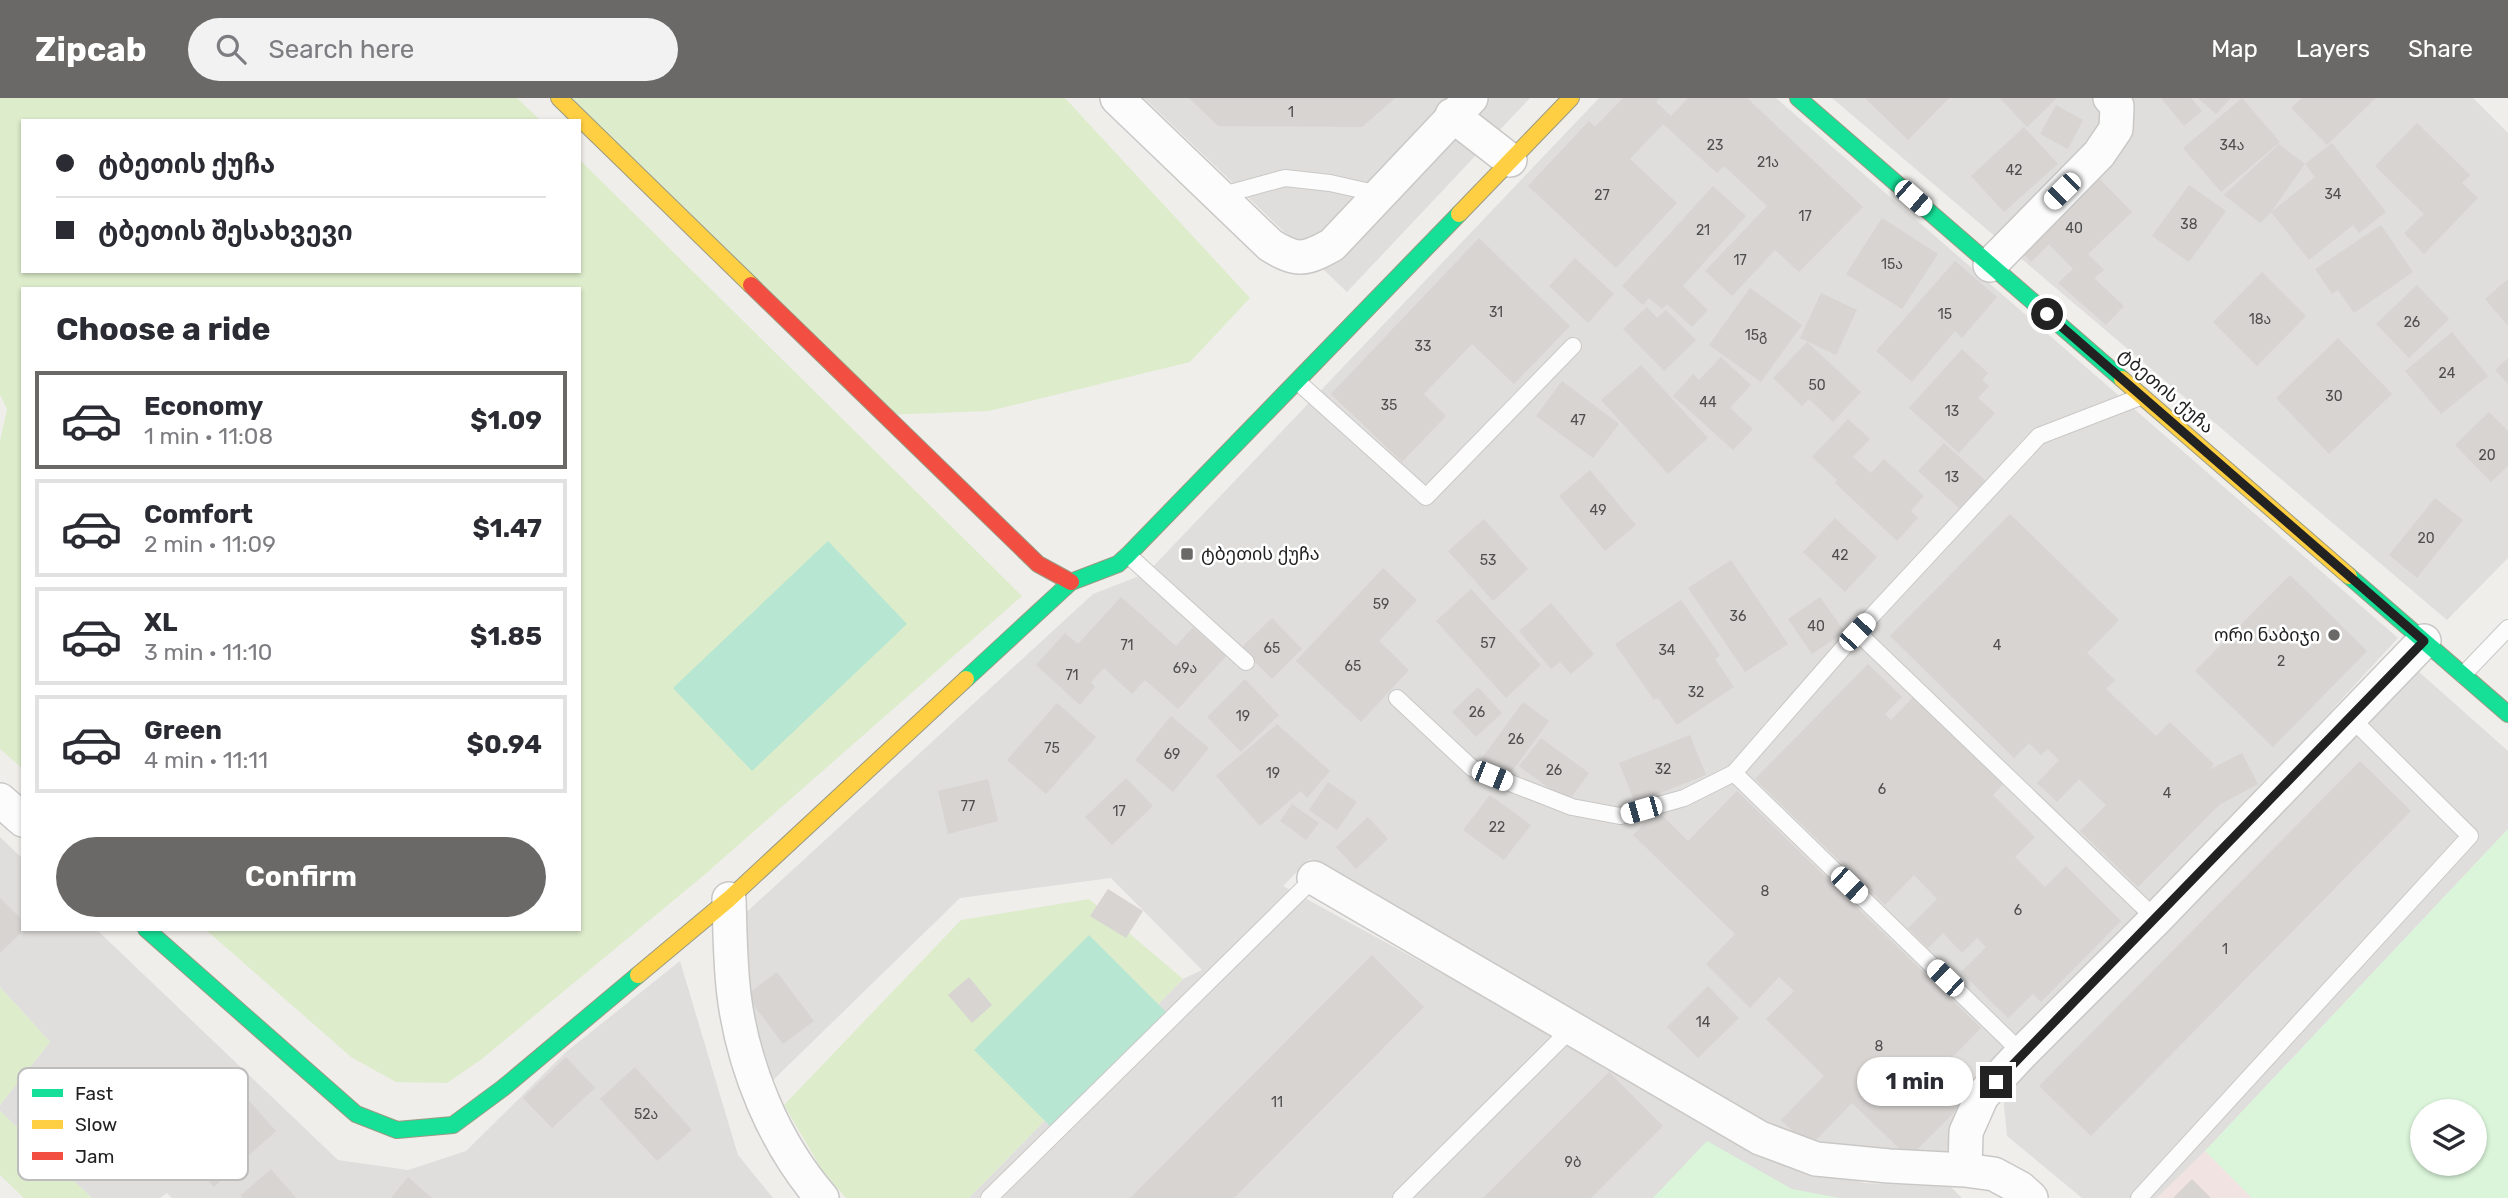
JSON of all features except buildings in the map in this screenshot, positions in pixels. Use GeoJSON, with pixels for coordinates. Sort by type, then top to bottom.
{"type":"FeatureCollection","features":[{"type":"Feature","properties":{"kind":"street"},"geometry":{"type":"LineString","coordinates":[[559,98],[581,119]]}},
{"type":"Feature","properties":{"kind":"street"},"geometry":{"type":"LineString","coordinates":[[1118,98],[1270,245],[1288,257],[1309,258],[1332,245],[1462,107],[1510,160]]}},
{"type":"Feature","properties":{"kind":"street"},"geometry":{"type":"LineString","coordinates":[[148,931],[356,1114],[397,1130],[453,1125],[503,1088],[729,899],[1071,582],[1118,564],[1128,555],[1571,98]]}},
{"type":"Feature","properties":{"kind":"street","name":"ტბეთის ქუჩა"},"geometry":{"type":"LineString","coordinates":[[1798,98],[2508,714]]}},
{"type":"Feature","properties":{"kind":"street"},"geometry":{"type":"LineString","coordinates":[[1990,265],[2099,154],[2116,129],[2117,106],[2110,98]]}},
{"type":"Feature","properties":{"kind":"street"},"geometry":{"type":"LineString","coordinates":[[581,119],[1038,564],[1071,582]]}},
{"type":"Feature","properties":{"kind":"street"},"geometry":{"type":"LineString","coordinates":[[1965,1170],[1966,1132],[1982,1096],[2424,641]]}},
{"type":"Feature","properties":{"kind":"street"},"geometry":{"type":"LineString","coordinates":[[0,800],[21,818]]}},
{"type":"Feature","properties":{"kind":"street"},"geometry":{"type":"LineString","coordinates":[[1314,878],[1760,1138],[1815,1159],[1994,1174],[2020,1188],[2031,1198]]}},
{"type":"Feature","properties":{"kind":"street"},"geometry":{"type":"LineString","coordinates":[[729,899],[733,994],[743,1047],[765,1108],[805,1178],[822,1198]]}},
{"type":"Feature","properties":{"kind":"lane"},"geometry":{"type":"LineString","coordinates":[[1219,196],[1284,178],[1330,183],[1378,194]]}},
{"type":"Feature","properties":{"kind":"lane"},"geometry":{"type":"LineString","coordinates":[[1298,382],[1426,496],[1573,346]]}},
{"type":"Feature","properties":{"kind":"lane"},"geometry":{"type":"LineString","coordinates":[[1396,698],[1472,768],[1572,807],[1620,816],[1684,798],[1734,773],[1857,632],[2039,436],[2142,397]]}},
{"type":"Feature","properties":{"kind":"lane"},"geometry":{"type":"LineString","coordinates":[[1128,555],[1246,662]]}},
{"type":"Feature","properties":{"kind":"lane"},"geometry":{"type":"LineString","coordinates":[[2463,675],[2508,628]]}},
{"type":"Feature","properties":{"kind":"lane"},"geometry":{"type":"LineString","coordinates":[[1857,632],[2156,919]]}},
{"type":"Feature","properties":{"kind":"lane"},"geometry":{"type":"LineString","coordinates":[[2139,1198],[2470,836],[2350,717]]}},
{"type":"Feature","properties":{"kind":"lane"},"geometry":{"type":"LineString","coordinates":[[1734,773],[2022,1053]]}},
{"type":"Feature","properties":{"kind":"lane"},"geometry":{"type":"LineString","coordinates":[[989,1198],[1314,878]]}},
{"type":"Feature","properties":{"kind":"lane"},"geometry":{"type":"LineString","coordinates":[[1401,1198],[1572,1028]]}},
{"type":"Feature","properties":{"kind":"shaded area"},"geometry":{"type":"Polygon","coordinates":[[[1144,98],[1530,98],[1347,292],[1144,98]]]}},
{"type":"Feature","properties":{"kind":"shaded area"},"geometry":{"type":"Polygon","coordinates":[[[1599,98],[1776,98],[2398,638],[1978,1095],[1945,1160],[1887,1161],[1768,1129],[1310,859],[1283,886],[1580,1049],[1773,1161],[1865,1183],[1951,1187],[1962,1198],[969,1198],[1183,979],[1202,970],[1111,878],[960,898],[767,1086],[749,1043],[738,920],[1093,594],[1147,573],[1599,98]]]}},
{"type":"Feature","properties":{"kind":"shaded area"},"geometry":{"type":"Polygon","coordinates":[[[1832,98],[2473,98],[2508,133],[2508,558],[2447,620],[1832,98]]]}},
{"type":"Feature","properties":{"kind":"shaded area"},"geometry":{"type":"Polygon","coordinates":[[[2418,671],[2508,751],[2508,829],[2205,1151],[2157,1198],[2082,1198],[2007,1136],[2003,1095],[2418,671]]]}},
{"type":"Feature","properties":{"kind":"shaded area"},"geometry":{"type":"Polygon","coordinates":[[[0,837],[21,857],[21,931],[98,931],[242,1068],[29,1068],[50,1042],[0,987],[0,837]]]}},
{"type":"Feature","properties":{"kind":"shaded area"},"geometry":{"type":"Polygon","coordinates":[[[680,961],[738,1155],[773,1198],[172,1198],[167,1193],[160,1198],[92,1198],[73,1180],[248,1180],[248,1074],[338,1160],[408,1170],[466,1151],[566,1052],[680,961]]]}},
{"type":"Feature","properties":{"kind":"shaded area"},"geometry":{"type":"Polygon","coordinates":[[[18,1082],[18,1128],[0,1111],[0,1105],[18,1082]]]}},
{"type":"Feature","properties":{"kind":"shaded area"},"geometry":{"type":"Polygon","coordinates":[[[2205,1151],[2252,1198],[2157,1198],[2205,1151]]]}},
{"type":"Feature","properties":{"kind":"green space"},"geometry":{"type":"Polygon","coordinates":[[[0,98],[517,98],[539,119],[21,119],[21,273],[581,273],[581,161],[1022,596],[703,876],[482,1059],[447,1083],[396,1082],[351,1057],[207,931],[581,931],[581,287],[21,287],[21,767],[0,749],[0,441],[7,409],[0,395],[0,98]]]}},
{"type":"Feature","properties":{"kind":"green space"},"geometry":{"type":"Polygon","coordinates":[[[559,98],[1065,98],[1250,298],[1190,362],[989,411],[885,415],[559,98]]]}},
{"type":"Feature","properties":{"kind":"green space"},"geometry":{"type":"Polygon","coordinates":[[[828,541],[907,624],[752,771],[673,688],[828,541]]]}},
{"type":"Feature","properties":{"kind":"green space"},"geometry":{"type":"Polygon","coordinates":[[[2508,829],[2508,1198],[2252,1198],[2205,1151],[2508,829]]]}},
{"type":"Feature","properties":{"kind":"green space"},"geometry":{"type":"Polygon","coordinates":[[[1089,899],[1183,979],[969,1198],[846,1198],[822,1170],[784,1105],[961,920],[1089,899]]]}},
{"type":"Feature","properties":{"kind":"green space"},"geometry":{"type":"Polygon","coordinates":[[[1089,935],[1166,1012],[1050,1126],[974,1050],[1089,935]]]}},
{"type":"Feature","properties":{"kind":"green space"},"geometry":{"type":"Polygon","coordinates":[[[0,987],[50,1042],[29,1068],[18,1068],[18,1082],[0,1105],[0,987]]]}},
{"type":"Feature","properties":{"kind":"green space"},"geometry":{"type":"Polygon","coordinates":[[[0,1111],[18,1128],[18,1180],[73,1180],[92,1198],[24,1198],[0,1175],[0,1111]]]}},
{"type":"Feature","properties":{"kind":"green space"},"geometry":{"type":"Polygon","coordinates":[[[1707,1141],[1792,1189],[1839,1198],[1653,1198],[1707,1141]]]}},
{"type":"Feature","properties":{"kind":"traffic: fast"},"geometry":{"type":"LineString","coordinates":[[1798,98],[2122,379]]}},
{"type":"Feature","properties":{"kind":"traffic: fast"},"geometry":{"type":"LineString","coordinates":[[966,679],[1071,582],[1118,564],[1128,555],[1459,214]]}},
{"type":"Feature","properties":{"kind":"traffic: fast"},"geometry":{"type":"LineString","coordinates":[[2349,576],[2508,714]]}},
{"type":"Feature","properties":{"kind":"traffic: fast"},"geometry":{"type":"LineString","coordinates":[[148,931],[356,1114],[397,1130],[453,1125],[503,1088],[638,975]]}},
{"type":"Feature","properties":{"kind":"traffic: slow"},"geometry":{"type":"LineString","coordinates":[[559,98],[581,119]]}},
{"type":"Feature","properties":{"kind":"traffic: slow"},"geometry":{"type":"LineString","coordinates":[[1459,214],[1571,98]]}},
{"type":"Feature","properties":{"kind":"traffic: slow"},"geometry":{"type":"LineString","coordinates":[[581,119],[751,285]]}},
{"type":"Feature","properties":{"kind":"traffic: slow"},"geometry":{"type":"LineString","coordinates":[[2122,379],[2349,576]]}},
{"type":"Feature","properties":{"kind":"traffic: slow"},"geometry":{"type":"LineString","coordinates":[[638,975],[729,899],[966,679]]}},
{"type":"Feature","properties":{"kind":"traffic: jam"},"geometry":{"type":"LineString","coordinates":[[751,285],[1038,564],[1071,582]]}},
{"type":"Feature","properties":{"kind":"place","name":"ტბეთის ქუჩა"},"geometry":{"type":"Point","coordinates":[1187,554]}},
{"type":"Feature","properties":{"kind":"place","name":"ორი ნაბიჯი"},"geometry":{"type":"Point","coordinates":[2334,635]}},
{"type":"Feature","properties":{"kind":"route"},"geometry":{"type":"LineString","coordinates":[[1996,1082],[2424,641],[2047,314]]}}]}
